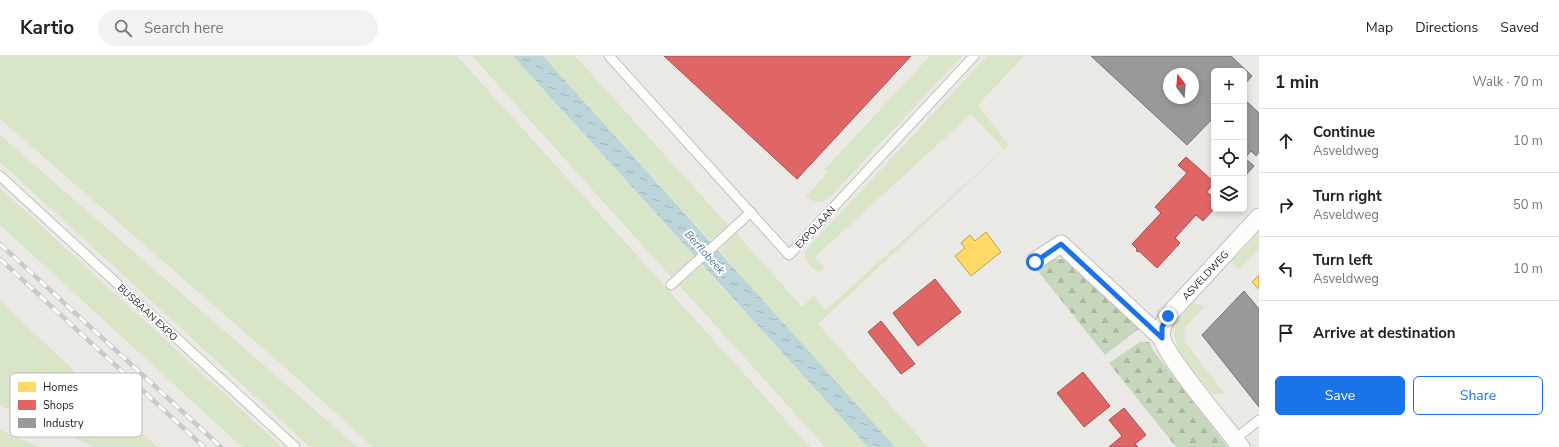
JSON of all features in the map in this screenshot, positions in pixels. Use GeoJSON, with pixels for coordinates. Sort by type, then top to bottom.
{"type":"FeatureCollection","features":[{"type":"Feature","properties":{"kind":"street","name":"ASVELDWEG"},"geometry":{"type":"LineString","coordinates":[[1162,338],[1162,327],[1173,310],[1259,217]]}},
{"type":"Feature","properties":{"kind":"street"},"geometry":{"type":"LineString","coordinates":[[1035,262],[1061,244],[1162,338],[1162,343],[1173,360],[1238,443]]}},
{"type":"Feature","properties":{"kind":"lane","name":"EXPOLAAN"},"geometry":{"type":"LineString","coordinates":[[609,56],[789,255],[974,56]]}},
{"type":"Feature","properties":{"kind":"lane","name":"BUSBAAN EXPO"},"geometry":{"type":"LineString","coordinates":[[0,176],[295,447]]}},
{"type":"Feature","properties":{"kind":"lane"},"geometry":{"type":"LineString","coordinates":[[671,285],[751,212]]}},
{"type":"Feature","properties":{"kind":"lane"},"geometry":{"type":"LineString","coordinates":[[1238,443],[1259,420]]}},
{"type":"Feature","properties":{"kind":"green space"},"geometry":{"type":"Polygon","coordinates":[[[0,56],[457,56],[810,447],[373,447],[297,378],[0,119],[0,56]]]}},
{"type":"Feature","properties":{"kind":"green space"},"geometry":{"type":"Polygon","coordinates":[[[472,56],[513,56],[694,256],[671,277],[472,56]]]}},
{"type":"Feature","properties":{"kind":"green space"},"geometry":{"type":"Polygon","coordinates":[[[543,56],[575,56],[728,225],[710,240],[543,56]]]}},
{"type":"Feature","properties":{"kind":"green space"},"geometry":{"type":"Polygon","coordinates":[[[930,56],[962,56],[829,198],[817,202],[806,197],[828,172],[825,169],[930,56]]]}},
{"type":"Feature","properties":{"kind":"green space"},"geometry":{"type":"Polygon","coordinates":[[[987,56],[1024,56],[978,105],[1009,145],[818,324],[928,447],[895,447],[782,323],[719,250],[736,233],[802,307],[814,296],[826,310],[1004,149],[971,114],[815,257],[825,268],[821,271],[816,271],[807,262],[805,257],[806,250],[987,56]]]}},
{"type":"Feature","properties":{"kind":"green space"},"geometry":{"type":"Polygon","coordinates":[[[0,135],[357,447],[310,447],[0,162],[0,135]]]}},
{"type":"Feature","properties":{"kind":"green space"},"geometry":{"type":"Polygon","coordinates":[[[0,188],[282,447],[242,447],[0,225],[0,188]]]}},
{"type":"Feature","properties":{"kind":"green space"},"geometry":{"type":"Polygon","coordinates":[[[1259,232],[1259,249],[1239,269],[1231,262],[1259,232]]]}},
{"type":"Feature","properties":{"kind":"green space"},"geometry":{"type":"Polygon","coordinates":[[[1052,259],[1067,259],[1140,328],[1105,355],[1037,270],[1052,259]]]}},
{"type":"Feature","properties":{"kind":"green space"},"geometry":{"type":"Polygon","coordinates":[[[702,265],[868,447],[825,447],[679,285],[702,265]]]}},
{"type":"Feature","properties":{"kind":"green space"},"geometry":{"type":"Polygon","coordinates":[[[0,301],[77,373],[10,373],[10,410],[0,406],[0,301]]]}},
{"type":"Feature","properties":{"kind":"green space"},"geometry":{"type":"Polygon","coordinates":[[[1193,303],[1205,306],[1185,327],[1184,341],[1225,394],[1213,394],[1186,362],[1176,343],[1174,334],[1177,322],[1193,303]]]}},
{"type":"Feature","properties":{"kind":"green space"},"geometry":{"type":"Polygon","coordinates":[[[1140,342],[1149,342],[1155,353],[1228,447],[1176,447],[1109,363],[1140,342]]]}},
{"type":"Feature","properties":{"kind":"green space"},"geometry":{"type":"Polygon","coordinates":[[[0,430],[10,434],[10,437],[16,437],[39,447],[0,447],[0,430]]]}},
{"type":"Feature","properties":{"kind":"green space"},"geometry":{"type":"Polygon","coordinates":[[[142,434],[158,447],[95,447],[72,437],[142,437],[142,434]]]}},
{"type":"Feature","properties":{"kind":"water","name":"Berflobeek"},"geometry":{"type":"Polygon","coordinates":[[[513,56],[543,56],[895,447],[868,447],[513,56]]]}},
{"type":"Feature","properties":{"kind":"building: Homes"},"geometry":{"type":"Polygon","coordinates":[[[986,232],[1001,252],[971,276],[955,256],[965,248],[961,243],[970,235],[975,241],[986,232]]]}},
{"type":"Feature","properties":{"kind":"building: Homes"},"geometry":{"type":"Polygon","coordinates":[[[1259,275],[1259,289],[1252,282],[1259,275]]]}},
{"type":"Feature","properties":{"kind":"building: Shops"},"geometry":{"type":"Polygon","coordinates":[[[664,56],[911,56],[797,179],[664,56]]]}},
{"type":"Feature","properties":{"kind":"building: Shops"},"geometry":{"type":"Polygon","coordinates":[[[1186,157],[1211,179],[1211,186],[1207,192],[1211,195],[1211,212],[1203,221],[1196,215],[1175,238],[1180,243],[1157,268],[1140,252],[1136,251],[1137,249],[1132,244],[1161,213],[1155,207],[1187,173],[1178,165],[1186,157]]]}},
{"type":"Feature","properties":{"kind":"building: Shops"},"geometry":{"type":"Polygon","coordinates":[[[935,279],[961,312],[918,346],[893,313],[935,279]]]}},
{"type":"Feature","properties":{"kind":"building: Shops"},"geometry":{"type":"Polygon","coordinates":[[[881,321],[915,364],[901,374],[868,332],[881,321]]]}},
{"type":"Feature","properties":{"kind":"building: Shops"},"geometry":{"type":"Polygon","coordinates":[[[1083,372],[1110,406],[1084,427],[1057,393],[1083,372]]]}},
{"type":"Feature","properties":{"kind":"building: Shops"},"geometry":{"type":"Polygon","coordinates":[[[1124,408],[1146,435],[1135,444],[1138,447],[1109,447],[1122,436],[1109,420],[1124,408]]]}},
{"type":"Feature","properties":{"kind":"building: Industry"},"geometry":{"type":"Polygon","coordinates":[[[1091,56],[1231,56],[1244,68],[1211,68],[1211,120],[1187,145],[1091,56]]]}},
{"type":"Feature","properties":{"kind":"building: Industry"},"geometry":{"type":"Polygon","coordinates":[[[1247,71],[1252,76],[1247,82],[1247,71]]]}},
{"type":"Feature","properties":{"kind":"building: Industry"},"geometry":{"type":"Polygon","coordinates":[[[1247,102],[1259,113],[1259,152],[1256,156],[1251,151],[1247,156],[1247,102]]]}},
{"type":"Feature","properties":{"kind":"building: Industry"},"geometry":{"type":"Polygon","coordinates":[[[1247,160],[1254,166],[1247,174],[1247,160]]]}},
{"type":"Feature","properties":{"kind":"building: Industry"},"geometry":{"type":"Polygon","coordinates":[[[1244,291],[1259,309],[1259,407],[1202,335],[1244,291]]]}},
{"type":"Feature","properties":{"kind":"railway"},"geometry":{"type":"LineString","coordinates":[[0,244],[140,373]]}},
{"type":"Feature","properties":{"kind":"railway"},"geometry":{"type":"LineString","coordinates":[[0,259],[124,373]]}},
{"type":"Feature","properties":{"kind":"railway"},"geometry":{"type":"LineString","coordinates":[[142,374],[221,447]]}},
{"type":"Feature","properties":{"kind":"railway"},"geometry":{"type":"LineString","coordinates":[[142,390],[204,447]]}},
{"type":"Feature","properties":{"kind":"route"},"geometry":{"type":"LineString","coordinates":[[1035,262],[1061,244],[1162,338],[1162,327],[1168,316]]}}]}
